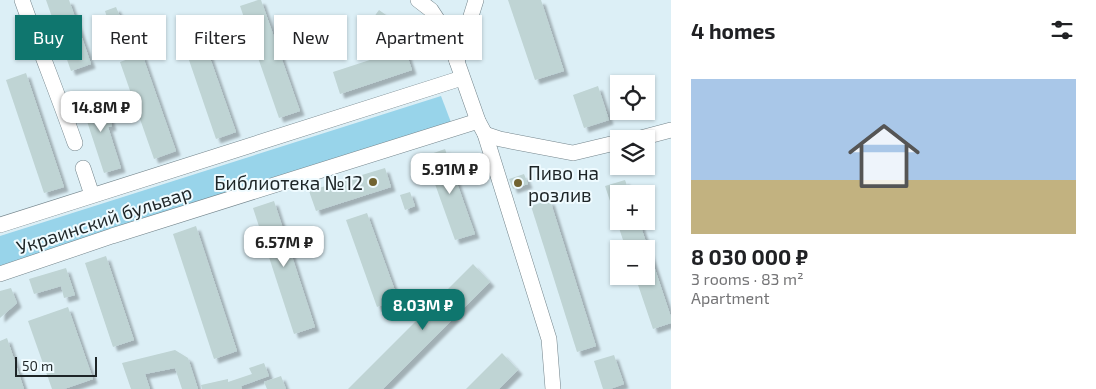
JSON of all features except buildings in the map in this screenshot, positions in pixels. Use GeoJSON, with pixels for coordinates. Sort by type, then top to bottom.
{"type":"FeatureCollection","features":[{"type":"Feature","properties":{"kind":"street"},"geometry":{"type":"LineString","coordinates":[[22,0],[75,143]]}},
{"type":"Feature","properties":{"kind":"street"},"geometry":{"type":"LineString","coordinates":[[418,0],[431,10],[448,36],[482,128],[548,339],[553,389]]}},
{"type":"Feature","properties":{"kind":"street"},"geometry":{"type":"LineString","coordinates":[[457,61],[476,0]]}},
{"type":"Feature","properties":{"kind":"street","name":"Украинский бульвар"},"geometry":{"type":"LineString","coordinates":[[0,226],[462,78]]}},
{"type":"Feature","properties":{"kind":"street"},"geometry":{"type":"LineString","coordinates":[[482,128],[500,138],[573,153],[610,144]]}},
{"type":"Feature","properties":{"kind":"street","name":"Украинский бульвар"},"geometry":{"type":"LineString","coordinates":[[0,274],[112,236],[482,128]]}},
{"type":"Feature","properties":{"kind":"street"},"geometry":{"type":"LineString","coordinates":[[655,134],[671,130]]}},
{"type":"Feature","properties":{"kind":"street"},"geometry":{"type":"LineString","coordinates":[[83,168],[92,196]]}},
{"type":"Feature","properties":{"kind":"shaded area"},"geometry":{"type":"Polygon","coordinates":[[[441,96],[452,125],[0,268],[0,236],[441,96]]]}},
{"type":"Feature","properties":{"kind":"place","name":"Библиотека №12"},"geometry":{"type":"Point","coordinates":[373,182]}},
{"type":"Feature","properties":{"kind":"place","name":"Пиво на розлив"},"geometry":{"type":"Point","coordinates":[518,183]}}]}
